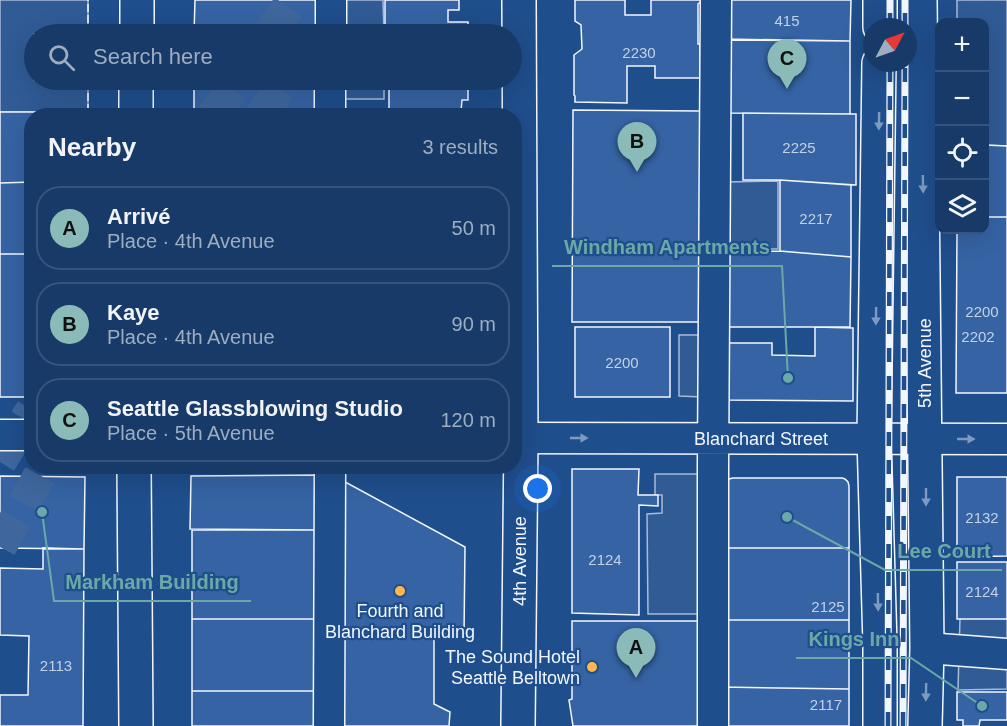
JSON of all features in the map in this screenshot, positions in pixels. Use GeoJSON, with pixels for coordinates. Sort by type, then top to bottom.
{"type":"FeatureCollection","features":[{"type":"Feature","properties":{"kind":"main road"},"geometry":{"type":"LineString","coordinates":[[137,0],[137,24]]}},
{"type":"Feature","properties":{"kind":"main road","name":"4th Avenue"},"geometry":{"type":"LineString","coordinates":[[519,0],[519,24]]}},
{"type":"Feature","properties":{"kind":"main road"},"geometry":{"type":"LineString","coordinates":[[880,0],[880,18]]}},
{"type":"Feature","properties":{"kind":"main road","name":"5th Avenue"},"geometry":{"type":"LineString","coordinates":[[920,0],[926,438],[925,726]]}},
{"type":"Feature","properties":{"kind":"main road"},"geometry":{"type":"LineString","coordinates":[[879,72],[874,438],[880,726]]}},
{"type":"Feature","properties":{"kind":"main road"},"geometry":{"type":"LineString","coordinates":[[136,90],[136,108]]}},
{"type":"Feature","properties":{"kind":"main road","name":"4th Avenue"},"geometry":{"type":"LineString","coordinates":[[519,90],[519,108]]}},
{"type":"Feature","properties":{"kind":"main road"},"geometry":{"type":"LineString","coordinates":[[134,474],[136,726]]}},
{"type":"Feature","properties":{"kind":"main road","name":"4th Avenue"},"geometry":{"type":"LineString","coordinates":[[518,474],[518,726]]}},
{"type":"Feature","properties":{"kind":"street"},"geometry":{"type":"LineString","coordinates":[[330,24],[331,0]]}},
{"type":"Feature","properties":{"kind":"street"},"geometry":{"type":"LineString","coordinates":[[713,726],[716,0]]}},
{"type":"Feature","properties":{"kind":"street"},"geometry":{"type":"LineString","coordinates":[[330,90],[330,108]]}},
{"type":"Feature","properties":{"kind":"street"},"geometry":{"type":"LineString","coordinates":[[0,435],[24,435]]}},
{"type":"Feature","properties":{"kind":"street","name":"Blanchard Street"},"geometry":{"type":"LineString","coordinates":[[522,438],[1007,439]]}},
{"type":"Feature","properties":{"kind":"street"},"geometry":{"type":"LineString","coordinates":[[329,726],[330,474]]}},
{"type":"Feature","properties":{"kind":"street"},"geometry":{"type":"LineString","coordinates":[[927,648],[1007,654]]}},
{"type":"Feature","properties":{"kind":"shaded area"},"geometry":{"type":"Polygon","coordinates":[[[0,0],[88,0],[88,24],[24,24],[24,90],[88,90],[88,108],[24,108],[24,112],[0,112],[0,0]]]}},
{"type":"Feature","properties":{"kind":"shaded area"},"geometry":{"type":"Polygon","coordinates":[[[342,0],[383,0],[384,24],[342,24],[342,0]]]}},
{"type":"Feature","properties":{"kind":"shaded area"},"geometry":{"type":"Polygon","coordinates":[[[957,0],[1007,0],[1007,146],[989,145],[989,18],[957,18],[957,0]]]}},
{"type":"Feature","properties":{"kind":"shaded area"},"geometry":{"type":"Polygon","coordinates":[[[342,90],[384,90],[384,99],[342,99],[342,90]]]}},
{"type":"Feature","properties":{"kind":"shaded area"},"geometry":{"type":"Polygon","coordinates":[[[778,181],[778,249],[724,249],[724,182],[778,181]]]}},
{"type":"Feature","properties":{"kind":"shaded area"},"geometry":{"type":"Polygon","coordinates":[[[679,335],[702,335],[703,397],[679,396],[679,335]]]}},
{"type":"Feature","properties":{"kind":"shaded area"},"geometry":{"type":"Polygon","coordinates":[[[655,474],[705,474],[705,614],[648,614],[647,514],[662,513],[662,495],[655,495],[655,474]]]}},
{"type":"Feature","properties":{"kind":"shaded area"},"geometry":{"type":"Polygon","coordinates":[[[960,618],[1007,618],[1007,689],[958,690],[960,618]]]}},
{"type":"Feature","properties":{"kind":"building"},"geometry":{"type":"Polygon","coordinates":[[[195,0],[321,0],[321,24],[194,24],[195,0]]]}},
{"type":"Feature","properties":{"kind":"building"},"geometry":{"type":"Polygon","coordinates":[[[385,0],[459,0],[459,10],[448,10],[448,22],[468,22],[468,24],[385,24],[385,0]]]}},
{"type":"Feature","properties":{"kind":"building"},"geometry":{"type":"Polygon","coordinates":[[[575,0],[625,0],[625,15],[651,15],[651,0],[703,0],[698,4],[700,78],[655,78],[655,66],[627,66],[627,103],[575,102],[574,55],[582,49],[581,25],[575,21],[575,0]]]}},
{"type":"Feature","properties":{"kind":"building"},"geometry":{"type":"Polygon","coordinates":[[[724,0],[851,0],[850,41],[724,39],[724,0]]]}},
{"type":"Feature","properties":{"kind":"building"},"geometry":{"type":"Polygon","coordinates":[[[723,40],[850,41],[850,114],[723,113],[723,40]]]}},
{"type":"Feature","properties":{"kind":"building"},"geometry":{"type":"Polygon","coordinates":[[[194,90],[321,90],[321,108],[194,108],[194,90]]]}},
{"type":"Feature","properties":{"kind":"building"},"geometry":{"type":"Polygon","coordinates":[[[389,90],[468,90],[468,100],[462,100],[461,108],[389,108],[389,90]]]}},
{"type":"Feature","properties":{"kind":"building"},"geometry":{"type":"Polygon","coordinates":[[[573,110],[700,111],[700,322],[572,322],[573,110]]]}},
{"type":"Feature","properties":{"kind":"building"},"geometry":{"type":"Polygon","coordinates":[[[0,112],[24,112],[24,182],[0,183],[0,112]]]}},
{"type":"Feature","properties":{"kind":"building"},"geometry":{"type":"Polygon","coordinates":[[[743,113],[856,114],[856,185],[743,180],[743,113]]]}},
{"type":"Feature","properties":{"kind":"building"},"geometry":{"type":"Polygon","coordinates":[[[989,145],[1007,146],[1007,217],[989,217],[989,145]]]}},
{"type":"Feature","properties":{"kind":"building"},"geometry":{"type":"Polygon","coordinates":[[[780,180],[851,185],[851,257],[780,251],[780,180]]]}},
{"type":"Feature","properties":{"kind":"building"},"geometry":{"type":"Polygon","coordinates":[[[24,182],[24,254],[0,254],[0,183],[24,182]]]}},
{"type":"Feature","properties":{"kind":"building"},"geometry":{"type":"Polygon","coordinates":[[[989,217],[1007,217],[1007,393],[956,393],[957,234],[989,234],[989,217]]]}},
{"type":"Feature","properties":{"kind":"building"},"geometry":{"type":"Polygon","coordinates":[[[780,251],[851,257],[850,327],[723,327],[721,253],[780,251]]]}},
{"type":"Feature","properties":{"kind":"building"},"geometry":{"type":"Polygon","coordinates":[[[0,254],[24,254],[24,397],[0,397],[0,254]]]}},
{"type":"Feature","properties":{"kind":"building"},"geometry":{"type":"Polygon","coordinates":[[[575,327],[670,327],[670,397],[575,397],[575,327]]]}},
{"type":"Feature","properties":{"kind":"building"},"geometry":{"type":"Polygon","coordinates":[[[815,327],[853,328],[853,401],[722,400],[722,343],[772,343],[772,355],[815,356],[815,327]]]}},
{"type":"Feature","properties":{"kind":"building"},"geometry":{"type":"Polygon","coordinates":[[[572,469],[639,469],[638,495],[658,495],[658,506],[639,505],[639,615],[572,613],[572,469]]]}},
{"type":"Feature","properties":{"kind":"building"},"geometry":{"type":"Polygon","coordinates":[[[319,475],[319,530],[190,529],[191,476],[319,475]]]}},
{"type":"Feature","properties":{"kind":"building"},"geometry":{"type":"Polygon","coordinates":[[[0,476],[85,477],[84,549],[0,548],[0,476]]]}},
{"type":"Feature","properties":{"kind":"building","name":"Fourth and Blanchard Building"},"geometry":{"type":"Polygon","coordinates":[[[336,477],[465,547],[464,635],[434,634],[434,704],[450,712],[449,726],[336,726],[336,477]]]}},
{"type":"Feature","properties":{"kind":"building"},"geometry":{"type":"Polygon","coordinates":[[[957,477],[1007,477],[1007,556],[957,557],[957,477]]]}},
{"type":"Feature","properties":{"kind":"building"},"geometry":{"type":"Polygon","coordinates":[[[733,478],[845,479],[849,486],[849,548],[724,548],[725,484],[733,478]]]}},
{"type":"Feature","properties":{"kind":"building"},"geometry":{"type":"Polygon","coordinates":[[[192,530],[319,530],[319,619],[192,619],[192,530]]]}},
{"type":"Feature","properties":{"kind":"building"},"geometry":{"type":"Polygon","coordinates":[[[43,548],[84,549],[83,726],[0,726],[0,695],[28,695],[29,636],[0,635],[0,568],[43,569],[43,548]]]}},
{"type":"Feature","properties":{"kind":"building"},"geometry":{"type":"Polygon","coordinates":[[[721,548],[849,548],[849,620],[721,620],[721,548]]]}},
{"type":"Feature","properties":{"kind":"building"},"geometry":{"type":"Polygon","coordinates":[[[957,562],[1007,562],[1007,619],[957,619],[957,562]]]}},
{"type":"Feature","properties":{"kind":"building"},"geometry":{"type":"Polygon","coordinates":[[[192,619],[319,619],[319,691],[192,691],[192,619]]]}},
{"type":"Feature","properties":{"kind":"building"},"geometry":{"type":"Polygon","coordinates":[[[721,620],[849,620],[849,689],[721,687],[721,620]]]}},
{"type":"Feature","properties":{"kind":"building"},"geometry":{"type":"Polygon","coordinates":[[[572,621],[700,621],[701,726],[573,726],[569,700],[572,699],[572,621]]]}},
{"type":"Feature","properties":{"kind":"building"},"geometry":{"type":"Polygon","coordinates":[[[721,687],[849,689],[849,726],[721,726],[721,687]]]}},
{"type":"Feature","properties":{"kind":"building"},"geometry":{"type":"Polygon","coordinates":[[[192,691],[319,691],[319,726],[192,726],[192,691]]]}},
{"type":"Feature","properties":{"kind":"building"},"geometry":{"type":"Polygon","coordinates":[[[957,692],[1007,692],[1007,720],[980,720],[979,726],[963,726],[963,720],[957,720],[957,692]]]}},
{"type":"Feature","properties":{"kind":"tunnel"},"geometry":{"type":"LineString","coordinates":[[276,24],[293,0]]}},
{"type":"Feature","properties":{"kind":"tunnel"},"geometry":{"type":"LineString","coordinates":[[219,108],[231,90]]}},
{"type":"Feature","properties":{"kind":"tunnel"},"geometry":{"type":"LineString","coordinates":[[266,108],[278,90]]}},
{"type":"Feature","properties":{"kind":"tunnel"},"geometry":{"type":"LineString","coordinates":[[0,462],[24,423]]}},
{"type":"Feature","properties":{"kind":"tunnel"},"geometry":{"type":"LineString","coordinates":[[0,547],[41,474]]}},
{"type":"Feature","properties":{"kind":"railway"},"geometry":{"type":"LineString","coordinates":[[890,0],[890,18]]}},
{"type":"Feature","properties":{"kind":"railway"},"geometry":{"type":"LineString","coordinates":[[905,0],[905,18]]}},
{"type":"Feature","properties":{"kind":"railway"},"geometry":{"type":"LineString","coordinates":[[888,726],[890,72]]}},
{"type":"Feature","properties":{"kind":"railway"},"geometry":{"type":"LineString","coordinates":[[903,726],[905,72]]}},
{"type":"Feature","properties":{"kind":"fence"},"geometry":{"type":"LineString","coordinates":[[88,0],[88,24]]}},
{"type":"Feature","properties":{"kind":"fence"},"geometry":{"type":"LineString","coordinates":[[88,90],[88,108]]}},
{"type":"Feature","properties":{"kind":"place","name":"Seattle Glassblowing Studio"},"geometry":{"type":"Point","coordinates":[787,89]}},
{"type":"Feature","properties":{"kind":"place","name":"Kaye"},"geometry":{"type":"Point","coordinates":[637,172]}},
{"type":"Feature","properties":{"kind":"place","name":"Windham Apartments"},"geometry":{"type":"Point","coordinates":[788,378]}},
{"type":"Feature","properties":{"kind":"place","name":"Markham Building"},"geometry":{"type":"Point","coordinates":[42,512]}},
{"type":"Feature","properties":{"kind":"place","name":"Lee Court"},"geometry":{"type":"Point","coordinates":[787,517]}},
{"type":"Feature","properties":{"kind":"place","name":"Fourth and Blanchard Building"},"geometry":{"type":"Point","coordinates":[400,591]}},
{"type":"Feature","properties":{"kind":"place","name":"The Sound Hotel Seattle Belltown"},"geometry":{"type":"Point","coordinates":[592,667]}},
{"type":"Feature","properties":{"kind":"place","name":"Arrivé"},"geometry":{"type":"Point","coordinates":[636,678]}},
{"type":"Feature","properties":{"kind":"place","name":"Kings Inn"},"geometry":{"type":"Point","coordinates":[982,706]}}]}
